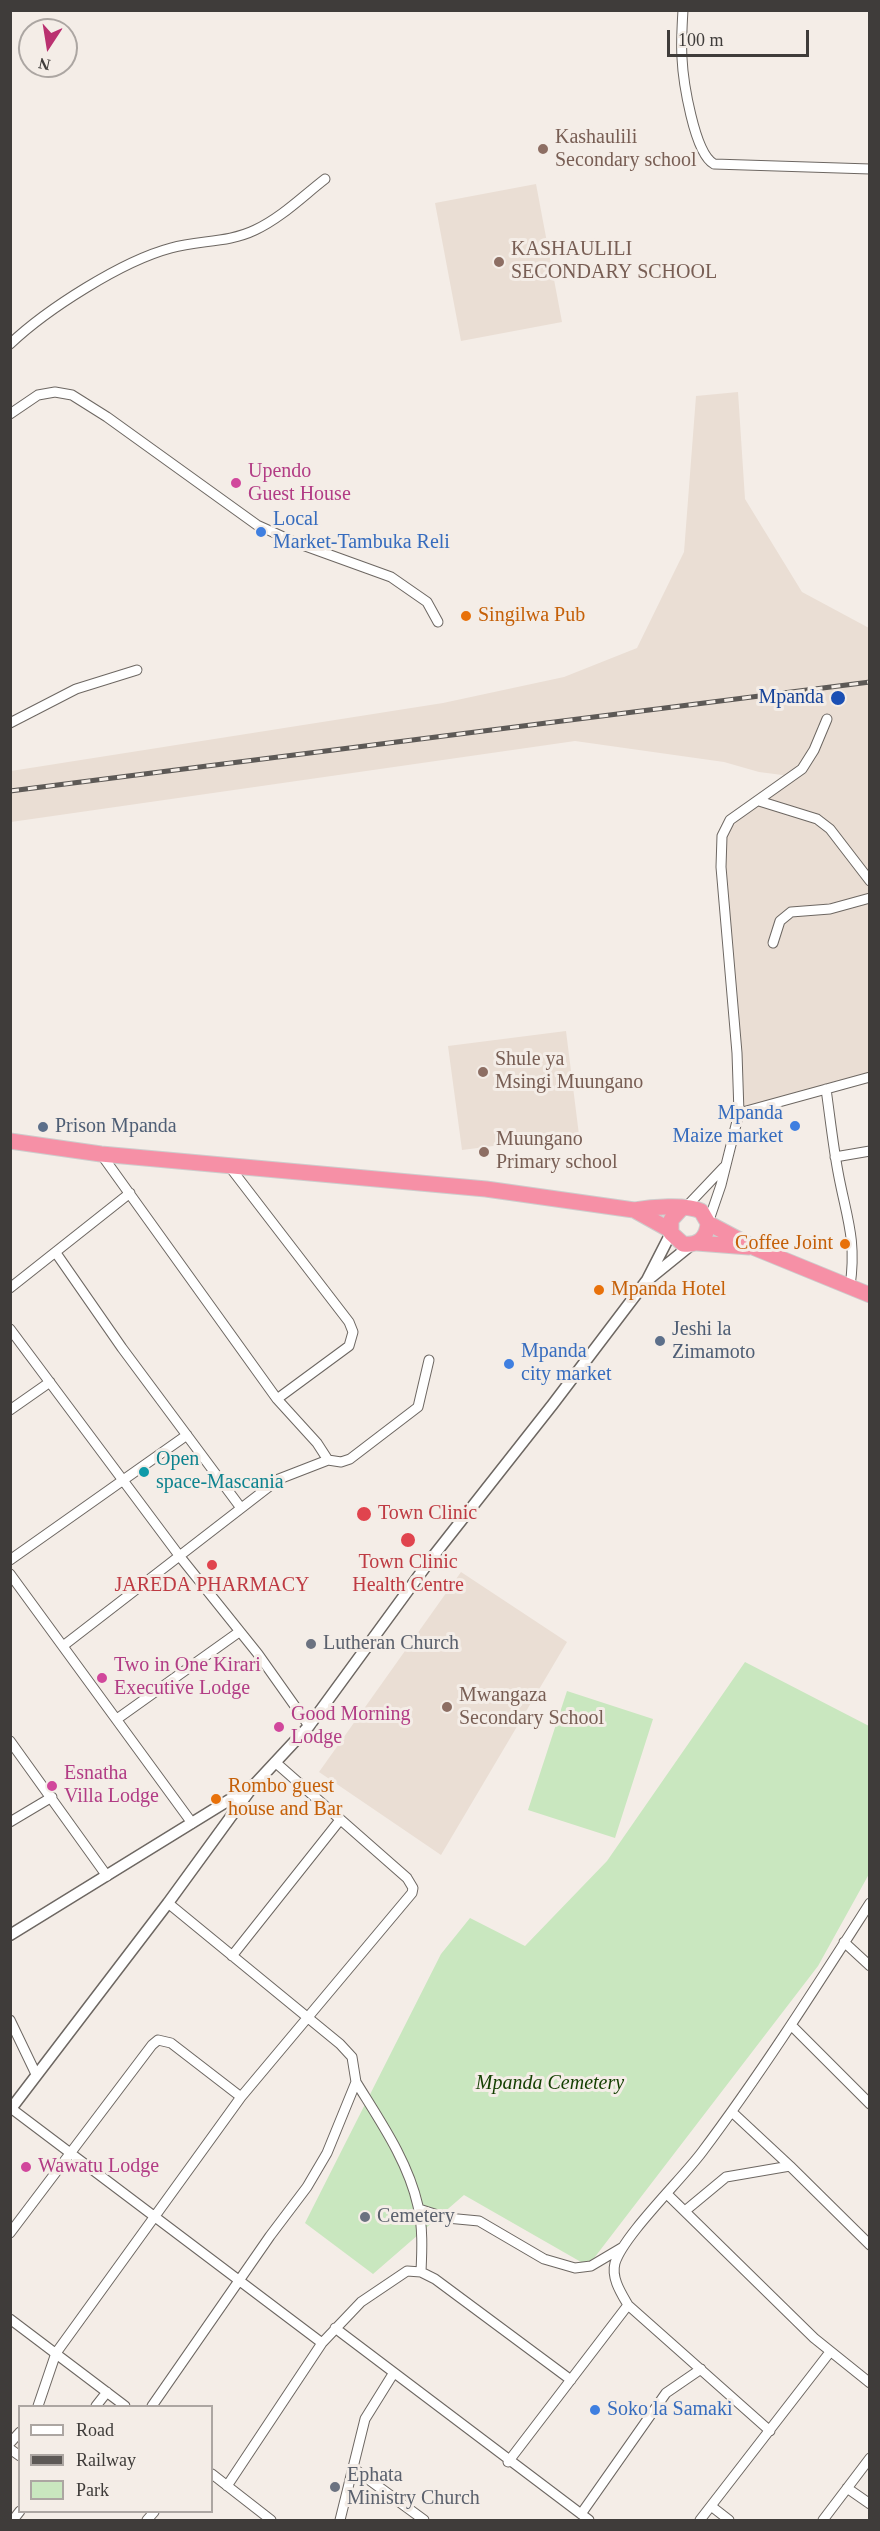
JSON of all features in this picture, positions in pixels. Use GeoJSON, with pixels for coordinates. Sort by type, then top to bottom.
{"type":"FeatureCollection","features":[{"type":"Feature","properties":{"kind":"highway"},"geometry":{"type":"LineString","coordinates":[[10,1141],[101,1154],[486,1189],[634,1210],[656,1207],[684,1208],[700,1211],[708,1223],[755,1248],[870,1295]]}},
{"type":"Feature","properties":{"kind":"highway"},"geometry":{"type":"LineString","coordinates":[[671,1232],[671,1220],[684,1208]]}},
{"type":"Feature","properties":{"kind":"highway"},"geometry":{"type":"LineString","coordinates":[[634,1210],[671,1232],[683,1244],[755,1248]]}},
{"type":"Feature","properties":{"kind":"highway"},"geometry":{"type":"LineString","coordinates":[[694,1244],[703,1238],[708,1223]]}},
{"type":"Feature","properties":{"kind":"street"},"geometry":{"type":"LineString","coordinates":[[683,10],[681,57],[688,103],[701,145],[709,161],[714,164],[870,169]]}},
{"type":"Feature","properties":{"kind":"street"},"geometry":{"type":"LineString","coordinates":[[10,344],[47,312],[126,267],[171,248],[220,242],[248,234],[272,222],[325,179]]}},
{"type":"Feature","properties":{"kind":"street"},"geometry":{"type":"LineString","coordinates":[[10,414],[38,395],[55,392],[72,395],[107,417],[257,525],[297,543],[392,576],[427,602],[438,622]]}},
{"type":"Feature","properties":{"kind":"street"},"geometry":{"type":"LineString","coordinates":[[10,723],[76,689],[137,670]]}},
{"type":"Feature","properties":{"kind":"street"},"geometry":{"type":"LineString","coordinates":[[708,1223],[722,1185],[739,1113],[737,1053],[721,867],[722,836],[730,820],[802,769],[814,750],[827,719]]}},
{"type":"Feature","properties":{"kind":"street"},"geometry":{"type":"LineString","coordinates":[[759,801],[817,819],[830,829],[870,881]]}},
{"type":"Feature","properties":{"kind":"street"},"geometry":{"type":"LineString","coordinates":[[773,943],[780,921],[791,912],[830,909],[870,898]]}},
{"type":"Feature","properties":{"kind":"street"},"geometry":{"type":"LineString","coordinates":[[739,1113],[870,1077]]}},
{"type":"Feature","properties":{"kind":"street"},"geometry":{"type":"LineString","coordinates":[[826,1089],[835,1157],[853,1234],[854,1261],[850,1286]]}},
{"type":"Feature","properties":{"kind":"street"},"geometry":{"type":"LineString","coordinates":[[835,1157],[870,1151]]}},
{"type":"Feature","properties":{"kind":"street"},"geometry":{"type":"LineString","coordinates":[[101,1154],[277,1399],[317,1443],[328,1460]]}},
{"type":"Feature","properties":{"kind":"street"},"geometry":{"type":"LineString","coordinates":[[684,1208],[725,1165]]}},
{"type":"Feature","properties":{"kind":"street"},"geometry":{"type":"LineString","coordinates":[[229,1166],[349,1322],[353,1332],[349,1346],[277,1399]]}},
{"type":"Feature","properties":{"kind":"street"},"geometry":{"type":"LineString","coordinates":[[10,1288],[130,1193]]}},
{"type":"Feature","properties":{"kind":"street"},"geometry":{"type":"LineString","coordinates":[[322,2343],[11,2110],[255,1784],[309,1726],[431,1559],[647,1280],[671,1232]]}},
{"type":"Feature","properties":{"kind":"street"},"geometry":{"type":"LineString","coordinates":[[647,1280],[694,1244]]}},
{"type":"Feature","properties":{"kind":"street"},"geometry":{"type":"LineString","coordinates":[[56,1253],[122,1348],[241,1508]]}},
{"type":"Feature","properties":{"kind":"street"},"geometry":{"type":"LineString","coordinates":[[10,1329],[309,1726]]}},
{"type":"Feature","properties":{"kind":"street"},"geometry":{"type":"LineString","coordinates":[[63,1646],[181,1558],[279,1479],[328,1460],[341,1462],[350,1459],[411,1414],[421,1400],[429,1360]]}},
{"type":"Feature","properties":{"kind":"street"},"geometry":{"type":"LineString","coordinates":[[10,1410],[50,1382]]}},
{"type":"Feature","properties":{"kind":"street"},"geometry":{"type":"LineString","coordinates":[[10,1560],[187,1435]]}},
{"type":"Feature","properties":{"kind":"street"},"geometry":{"type":"LineString","coordinates":[[10,1574],[192,1823]]}},
{"type":"Feature","properties":{"kind":"street"},"geometry":{"type":"LineString","coordinates":[[117,1719],[239,1632]]}},
{"type":"Feature","properties":{"kind":"street"},"geometry":{"type":"LineString","coordinates":[[10,1741],[107,1876]]}},
{"type":"Feature","properties":{"kind":"street"},"geometry":{"type":"LineString","coordinates":[[38,2405],[56,2353],[241,2097],[410,1896],[413,1888],[400,1872],[275,1762]]}},
{"type":"Feature","properties":{"kind":"street"},"geometry":{"type":"LineString","coordinates":[[10,1935],[255,1784]]}},
{"type":"Feature","properties":{"kind":"street"},"geometry":{"type":"LineString","coordinates":[[10,1822],[52,1797]]}},
{"type":"Feature","properties":{"kind":"street"},"geometry":{"type":"LineString","coordinates":[[232,1956],[340,1820]]}},
{"type":"Feature","properties":{"kind":"street"},"geometry":{"type":"LineString","coordinates":[[168,1903],[352,2057],[356,2082],[397,2149],[419,2209],[421,2272]]}},
{"type":"Feature","properties":{"kind":"street"},"geometry":{"type":"LineString","coordinates":[[770,2431],[628,2305],[619,2290],[615,2265],[623,2247],[668,2195],[732,2112],[870,1903]]}},
{"type":"Feature","properties":{"kind":"street"},"geometry":{"type":"LineString","coordinates":[[844,1942],[870,1966]]}},
{"type":"Feature","properties":{"kind":"street"},"geometry":{"type":"LineString","coordinates":[[10,2020],[35,2072]]}},
{"type":"Feature","properties":{"kind":"street"},"geometry":{"type":"LineString","coordinates":[[791,2025],[870,2104]]}},
{"type":"Feature","properties":{"kind":"street"},"geometry":{"type":"LineString","coordinates":[[10,2233],[152,2045],[159,2040],[171,2043],[241,2097]]}},
{"type":"Feature","properties":{"kind":"street"},"geometry":{"type":"LineString","coordinates":[[153,2405],[317,2172],[343,2117],[356,2082]]}},
{"type":"Feature","properties":{"kind":"street"},"geometry":{"type":"LineString","coordinates":[[732,2112],[870,2245]]}},
{"type":"Feature","properties":{"kind":"street"},"geometry":{"type":"LineString","coordinates":[[685,2211],[726,2177],[790,2166]]}},
{"type":"Feature","properties":{"kind":"street"},"geometry":{"type":"LineString","coordinates":[[668,2195],[830,2352],[870,2384]]}},
{"type":"Feature","properties":{"kind":"street"},"geometry":{"type":"LineString","coordinates":[[419,2209],[447,2218],[479,2221],[544,2259],[575,2268],[591,2266],[623,2247]]}},
{"type":"Feature","properties":{"kind":"street"},"geometry":{"type":"LineString","coordinates":[[227,2486],[322,2343],[361,2302],[407,2271],[421,2272],[460,2297],[571,2380]]}},
{"type":"Feature","properties":{"kind":"street"},"geometry":{"type":"LineString","coordinates":[[508,2462],[628,2305]]}},
{"type":"Feature","properties":{"kind":"street"},"geometry":{"type":"LineString","coordinates":[[10,2319],[124,2405]]}},
{"type":"Feature","properties":{"kind":"street"},"geometry":{"type":"LineString","coordinates":[[335,2328],[508,2462],[585,2517],[666,2393],[701,2368]]}},
{"type":"Feature","properties":{"kind":"street"},"geometry":{"type":"LineString","coordinates":[[700,2520],[830,2352]]}},
{"type":"Feature","properties":{"kind":"street"},"geometry":{"type":"LineString","coordinates":[[340,2520],[365,2419],[377,2395],[393,2374]]}},
{"type":"Feature","properties":{"kind":"street"},"geometry":{"type":"LineString","coordinates":[[97,2405],[107,2392]]}},
{"type":"Feature","properties":{"kind":"street"},"geometry":{"type":"LineString","coordinates":[[823,2520],[870,2458]]}},
{"type":"Feature","properties":{"kind":"street"},"geometry":{"type":"LineString","coordinates":[[353,2468],[424,2520]]}},
{"type":"Feature","properties":{"kind":"street"},"geometry":{"type":"LineString","coordinates":[[213,2475],[272,2520]]}},
{"type":"Feature","properties":{"kind":"street"},"geometry":{"type":"LineString","coordinates":[[847,2488],[870,2504]]}},
{"type":"Feature","properties":{"kind":"street"},"geometry":{"type":"LineString","coordinates":[[711,2506],[729,2520]]}},
{"type":"Feature","properties":{"kind":"shaded area","name":"KASHAULILI SECONDARY SCHOOL"},"geometry":{"type":"Polygon","coordinates":[[[536,184],[562,322],[461,341],[435,203],[536,184]]]}},
{"type":"Feature","properties":{"kind":"shaded area"},"geometry":{"type":"Polygon","coordinates":[[[738,392],[745,499],[802,592],[869,628],[869,1077],[739,1113],[722,836],[730,820],[790,776],[759,772],[724,762],[575,741],[11,822],[11,771],[443,703],[564,677],[637,648],[684,552],[696,396],[738,392]]]}},
{"type":"Feature","properties":{"kind":"shaded area"},"geometry":{"type":"Polygon","coordinates":[[[566,1031],[579,1135],[462,1150],[448,1046],[566,1031]]]}},
{"type":"Feature","properties":{"kind":"shaded area","name":"Mwangaza Secondary School"},"geometry":{"type":"Polygon","coordinates":[[[461,1572],[567,1642],[441,1855],[319,1772],[461,1572]]]}},
{"type":"Feature","properties":{"kind":"green space","name":"Mpanda Cemetery"},"geometry":{"type":"Polygon","coordinates":[[[745,1662],[869,1726],[869,1874],[818,1966],[588,2266],[464,2195],[373,2274],[305,2223],[441,1954],[470,1918],[525,1946],[607,1861],[745,1662]]]}},
{"type":"Feature","properties":{"kind":"green space"},"geometry":{"type":"Polygon","coordinates":[[[567,1691],[653,1719],[615,1838],[528,1810],[567,1691]]]}},
{"type":"Feature","properties":{"kind":"railway"},"geometry":{"type":"LineString","coordinates":[[10,791],[870,682]]}},
{"type":"Feature","properties":{"kind":"place","name":"Kashaulili Secondary school"},"geometry":{"type":"Point","coordinates":[543,149]}},
{"type":"Feature","properties":{"kind":"place","name":"KASHAULILI SECONDARY SCHOOL"},"geometry":{"type":"Point","coordinates":[499,262]}},
{"type":"Feature","properties":{"kind":"place","name":"Upendo Guest House"},"geometry":{"type":"Point","coordinates":[236,483]}},
{"type":"Feature","properties":{"kind":"place","name":"Local Market-Tambuka Reli"},"geometry":{"type":"Point","coordinates":[261,532]}},
{"type":"Feature","properties":{"kind":"place","name":"Singilwa Pub"},"geometry":{"type":"Point","coordinates":[466,616]}},
{"type":"Feature","properties":{"kind":"place","name":"Mpanda"},"geometry":{"type":"Point","coordinates":[838,698]}},
{"type":"Feature","properties":{"kind":"place","name":"Shule ya Msingi Muungano"},"geometry":{"type":"Point","coordinates":[483,1072]}},
{"type":"Feature","properties":{"kind":"place","name":"Mpanda Maize market"},"geometry":{"type":"Point","coordinates":[795,1126]}},
{"type":"Feature","properties":{"kind":"place","name":"Prison Mpanda"},"geometry":{"type":"Point","coordinates":[43,1127]}},
{"type":"Feature","properties":{"kind":"place","name":"Muungano Primary school"},"geometry":{"type":"Point","coordinates":[484,1152]}},
{"type":"Feature","properties":{"kind":"place","name":"Coffee Joint"},"geometry":{"type":"Point","coordinates":[845,1244]}},
{"type":"Feature","properties":{"kind":"place","name":"Mpanda Hotel"},"geometry":{"type":"Point","coordinates":[599,1290]}},
{"type":"Feature","properties":{"kind":"place","name":"Jeshi la Zimamoto"},"geometry":{"type":"Point","coordinates":[660,1341]}},
{"type":"Feature","properties":{"kind":"place","name":"Mpanda city market"},"geometry":{"type":"Point","coordinates":[509,1364]}},
{"type":"Feature","properties":{"kind":"place","name":"Open space-Mascania"},"geometry":{"type":"Point","coordinates":[144,1472]}},
{"type":"Feature","properties":{"kind":"place","name":"Town Clinic"},"geometry":{"type":"Point","coordinates":[364,1514]}},
{"type":"Feature","properties":{"kind":"place","name":"Town Clinic Health Centre"},"geometry":{"type":"Point","coordinates":[408,1540]}},
{"type":"Feature","properties":{"kind":"place","name":"JAREDA PHARMACY"},"geometry":{"type":"Point","coordinates":[212,1565]}},
{"type":"Feature","properties":{"kind":"place","name":"Lutheran Church"},"geometry":{"type":"Point","coordinates":[311,1644]}},
{"type":"Feature","properties":{"kind":"place","name":"Two in One Kirari Executive Lodge"},"geometry":{"type":"Point","coordinates":[102,1678]}},
{"type":"Feature","properties":{"kind":"place","name":"Mwangaza Secondary School"},"geometry":{"type":"Point","coordinates":[447,1707]}},
{"type":"Feature","properties":{"kind":"place","name":"Good Morning Lodge"},"geometry":{"type":"Point","coordinates":[279,1727]}},
{"type":"Feature","properties":{"kind":"place","name":"Esnatha Villa Lodge"},"geometry":{"type":"Point","coordinates":[52,1786]}},
{"type":"Feature","properties":{"kind":"place","name":"Rombo guest house and Bar"},"geometry":{"type":"Point","coordinates":[216,1799]}},
{"type":"Feature","properties":{"kind":"place","name":"Wawatu Lodge"},"geometry":{"type":"Point","coordinates":[26,2167]}},
{"type":"Feature","properties":{"kind":"place","name":"Cemetery"},"geometry":{"type":"Point","coordinates":[365,2217]}},
{"type":"Feature","properties":{"kind":"place","name":"Soko la Samaki"},"geometry":{"type":"Point","coordinates":[595,2410]}},
{"type":"Feature","properties":{"kind":"place","name":"Ephata Ministry Church"},"geometry":{"type":"Point","coordinates":[335,2487]}}]}
